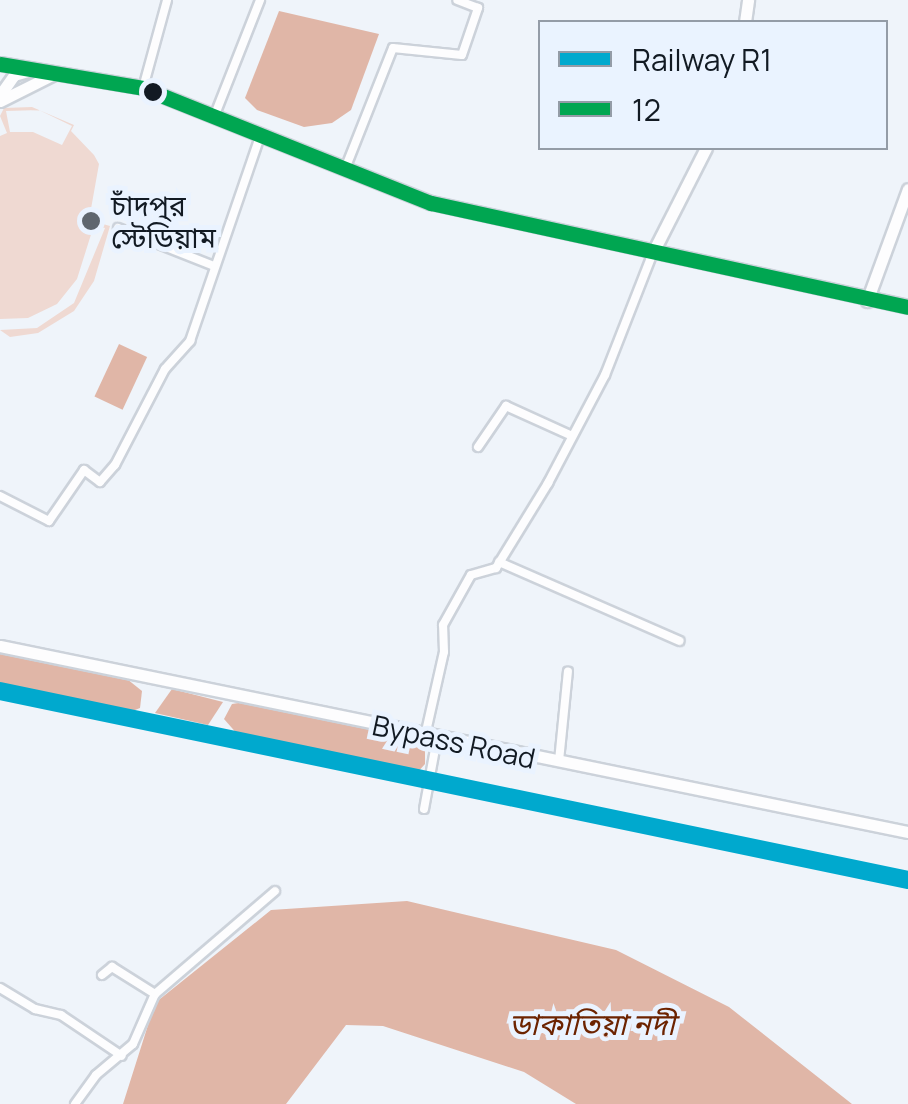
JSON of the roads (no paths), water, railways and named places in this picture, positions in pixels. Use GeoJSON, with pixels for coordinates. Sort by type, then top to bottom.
{"type":"FeatureCollection","features":[{"type":"Feature","properties":{"kind":"main road"},"geometry":{"type":"LineString","coordinates":[[0,64],[143,88],[431,203],[654,250],[866,301],[908,307]]}},
{"type":"Feature","properties":{"kind":"street"},"geometry":{"type":"LineString","coordinates":[[143,88],[167,0]]}},
{"type":"Feature","properties":{"kind":"street"},"geometry":{"type":"LineString","coordinates":[[214,117],[260,0]]}},
{"type":"Feature","properties":{"kind":"street"},"geometry":{"type":"LineString","coordinates":[[345,169],[393,48],[462,55],[478,8],[457,0]]}},
{"type":"Feature","properties":{"kind":"street"},"geometry":{"type":"LineString","coordinates":[[0,98],[14,75],[31,70]]}},
{"type":"Feature","properties":{"kind":"street"},"geometry":{"type":"LineString","coordinates":[[0,98],[54,74]]}},
{"type":"Feature","properties":{"kind":"street"},"geometry":{"type":"LineString","coordinates":[[0,496],[50,521],[84,470],[100,482],[137,429],[173,357],[190,340],[261,134]]}},
{"type":"Feature","properties":{"kind":"street"},"geometry":{"type":"LineString","coordinates":[[424,808],[444,652],[443,625],[471,575],[492,572],[500,562],[605,375],[654,250],[705,150]]}},
{"type":"Feature","properties":{"kind":"street"},"geometry":{"type":"LineString","coordinates":[[866,301],[908,189]]}},
{"type":"Feature","properties":{"kind":"street"},"geometry":{"type":"LineString","coordinates":[[118,228],[214,266]]}},
{"type":"Feature","properties":{"kind":"street"},"geometry":{"type":"LineString","coordinates":[[478,446],[506,406],[570,435]]}},
{"type":"Feature","properties":{"kind":"street"},"geometry":{"type":"LineString","coordinates":[[500,562],[680,641]]}},
{"type":"Feature","properties":{"kind":"street","name":"Bypass Road"},"geometry":{"type":"LineString","coordinates":[[0,646],[908,832]]}},
{"type":"Feature","properties":{"kind":"street"},"geometry":{"type":"LineString","coordinates":[[559,762],[568,671]]}},
{"type":"Feature","properties":{"kind":"street"},"geometry":{"type":"LineString","coordinates":[[75,1104],[96,1075],[122,1056],[155,994],[275,891]]}},
{"type":"Feature","properties":{"kind":"street"},"geometry":{"type":"LineString","coordinates":[[102,974],[112,967],[155,994]]}},
{"type":"Feature","properties":{"kind":"street"},"geometry":{"type":"LineString","coordinates":[[0,988],[35,1010],[61,1015],[122,1056]]}},
{"type":"Feature","properties":{"kind":"water"},"geometry":{"type":"Polygon","coordinates":[[[279,11],[379,34],[351,110],[332,123],[304,127],[257,110],[245,98],[279,11]]]}},
{"type":"Feature","properties":{"kind":"water"},"geometry":{"type":"Polygon","coordinates":[[[119,344],[147,357],[123,410],[94,397],[119,344]]]}},
{"type":"Feature","properties":{"kind":"water"},"geometry":{"type":"Polygon","coordinates":[[[0,652],[127,679],[142,691],[140,708],[130,712],[0,686],[0,652]]]}},
{"type":"Feature","properties":{"kind":"water"},"geometry":{"type":"Polygon","coordinates":[[[172,689],[223,702],[208,725],[155,713],[172,689]]]}},
{"type":"Feature","properties":{"kind":"water"},"geometry":{"type":"Polygon","coordinates":[[[245,702],[409,734],[425,748],[425,764],[416,774],[239,736],[224,719],[232,704],[245,702]]]}},
{"type":"Feature","properties":{"kind":"water","name":"ডাকাতিয়া নদী"},"geometry":{"type":"Polygon","coordinates":[[[407,901],[616,950],[729,1007],[852,1104],[576,1104],[524,1072],[383,1026],[346,1025],[286,1104],[123,1104],[155,1003],[271,910],[407,901]]]}},
{"type":"Feature","properties":{"kind":"rail line","name":"R1"},"geometry":{"type":"LineString","coordinates":[[0,691],[908,880]]}},
{"type":"Feature","properties":{"kind":"place","name":"চাঁদপুর স্টেডিয়াম"},"geometry":{"type":"Point","coordinates":[91,221]}}]}
